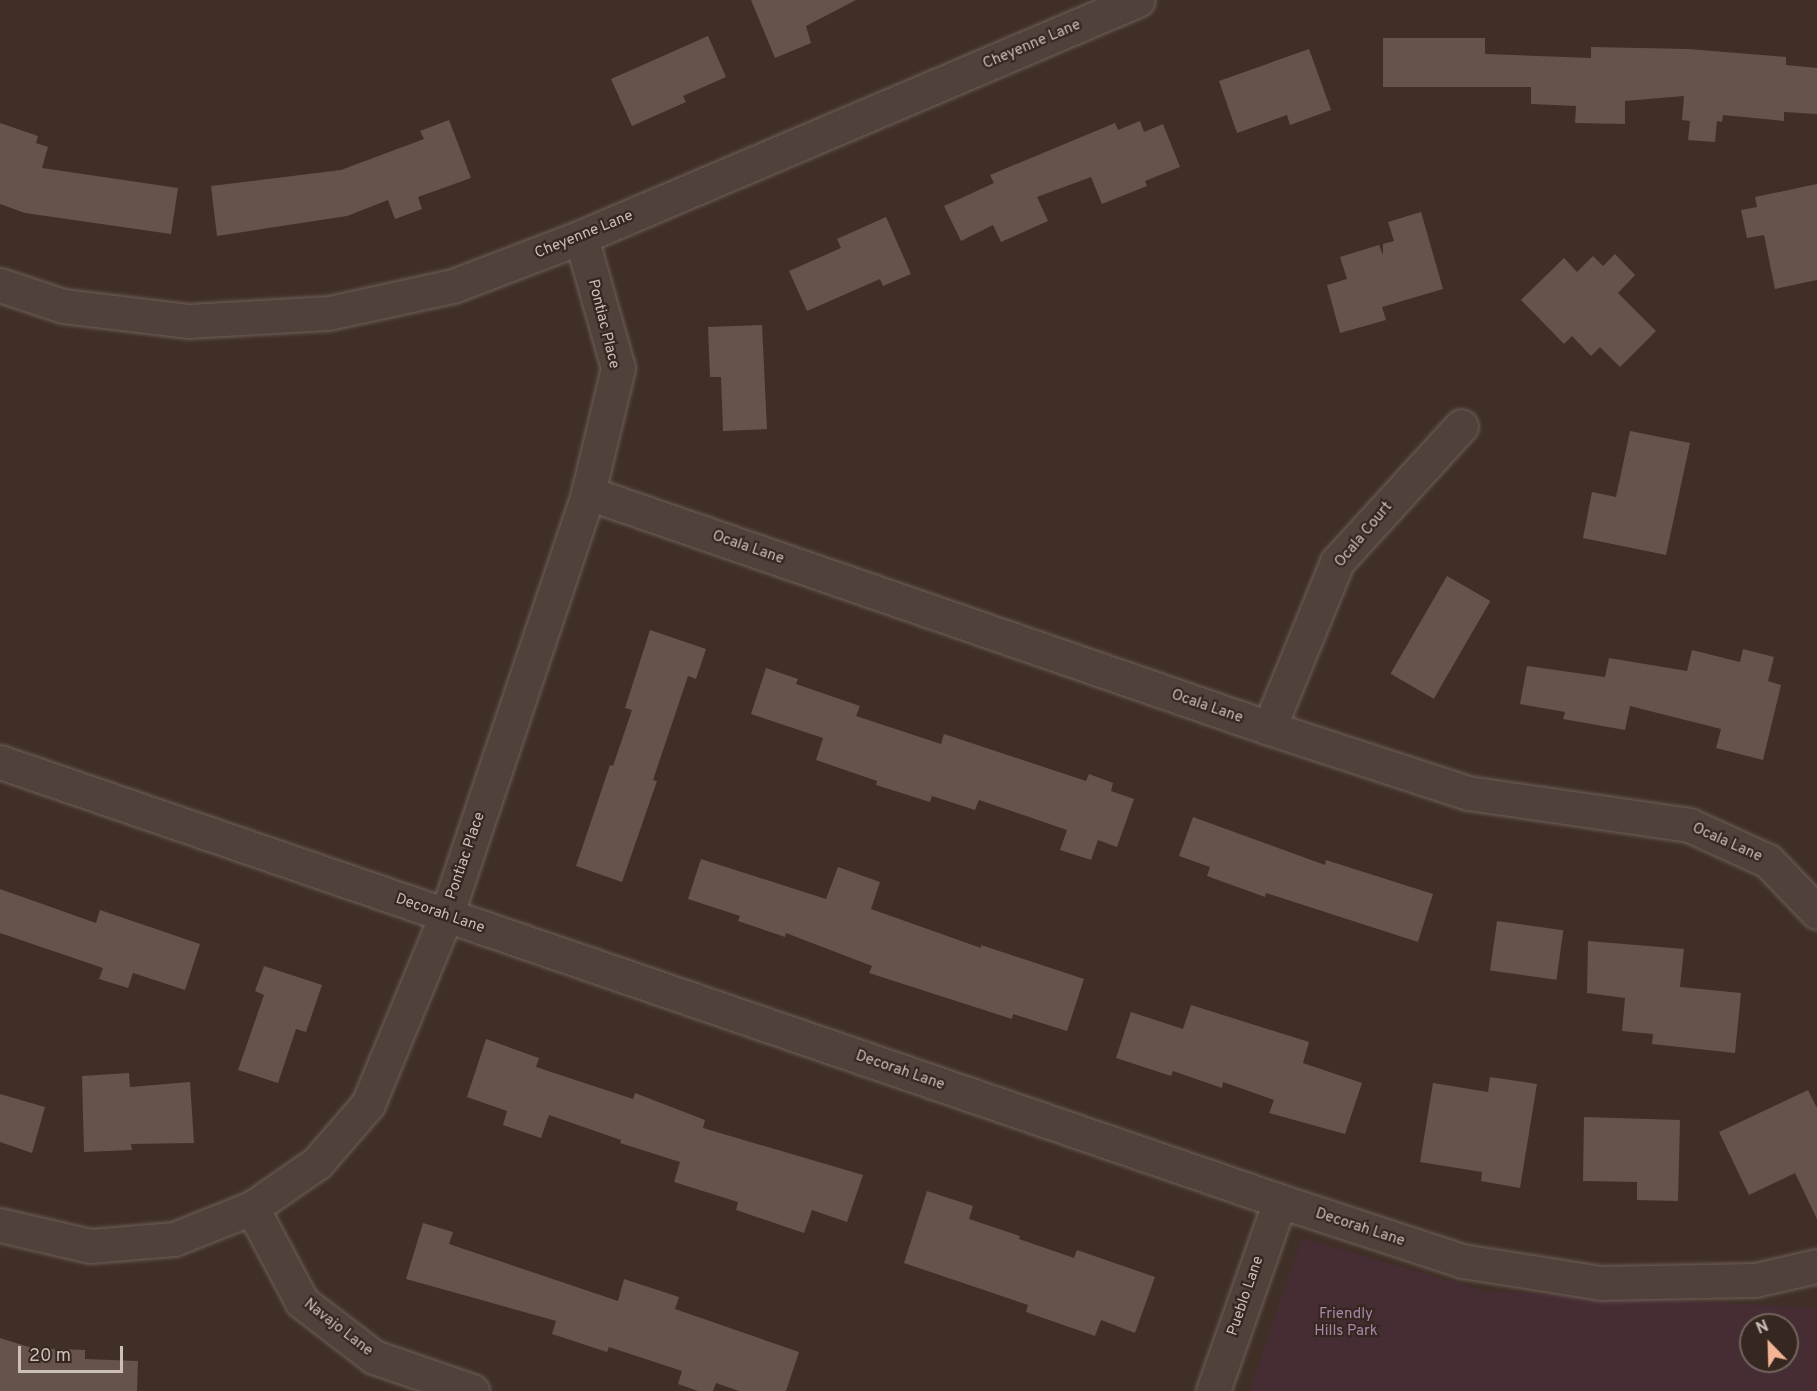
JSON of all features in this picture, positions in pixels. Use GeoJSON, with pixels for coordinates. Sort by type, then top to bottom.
{"type":"FeatureCollection","features":[{"type":"Feature","properties":{"kind":"street","name":"Cheyenne Lane"},"geometry":{"type":"LineString","coordinates":[[0,285],[63,306],[189,321],[329,313],[453,286],[581,237],[1138,0]]}},
{"type":"Feature","properties":{"kind":"street","name":"Pontiac Place"},"geometry":{"type":"LineString","coordinates":[[0,1225],[90,1246],[174,1239],[252,1208],[317,1163],[368,1104],[446,916],[588,493],[618,368],[581,237]]}},
{"type":"Feature","properties":{"kind":"street","name":"Ocala Court"},"geometry":{"type":"LineString","coordinates":[[1269,728],[1337,562],[1461,426]]}},
{"type":"Feature","properties":{"kind":"street","name":"Ocala Lane"},"geometry":{"type":"LineString","coordinates":[[588,493],[1269,728],[1468,794],[1689,825],[1768,861],[1817,912]]}},
{"type":"Feature","properties":{"kind":"street","name":"Decorah Lane"},"geometry":{"type":"LineString","coordinates":[[0,762],[1280,1201],[1462,1261],[1601,1283],[1755,1280],[1817,1266]]}},
{"type":"Feature","properties":{"kind":"street","name":"Pueblo Lane"},"geometry":{"type":"LineString","coordinates":[[1213,1391],[1280,1201]]}},
{"type":"Feature","properties":{"kind":"street","name":"Navajo Lane"},"geometry":{"type":"LineString","coordinates":[[252,1208],[302,1302],[374,1357],[472,1391]]}},
{"type":"Feature","properties":{"kind":"green space","name":"Friendly Hills Park"},"geometry":{"type":"Polygon","coordinates":[[[1302,1238],[1485,1291],[1817,1308],[1817,1391],[1250,1391],[1302,1238]]]}},
{"type":"Feature","properties":{"kind":"building"},"geometry":{"type":"Polygon","coordinates":[[[751,0],[856,0],[806,26],[811,43],[775,58],[751,0]]]}},
{"type":"Feature","properties":{"kind":"building"},"geometry":{"type":"Polygon","coordinates":[[[708,36],[726,77],[683,96],[686,102],[632,126],[611,79],[708,36]]]}},
{"type":"Feature","properties":{"kind":"building"},"geometry":{"type":"Polygon","coordinates":[[[1383,38],[1485,38],[1485,54],[1591,58],[1591,47],[1688,49],[1786,57],[1786,65],[1817,68],[1817,114],[1784,112],[1784,121],[1723,115],[1722,122],[1717,121],[1715,142],[1688,140],[1690,121],[1682,120],[1684,96],[1625,101],[1625,124],[1575,123],[1576,106],[1531,104],[1531,87],[1383,87],[1383,38]]]}},
{"type":"Feature","properties":{"kind":"building"},"geometry":{"type":"Polygon","coordinates":[[[1309,49],[1331,110],[1290,125],[1287,115],[1237,133],[1219,81],[1309,49]]]}},
{"type":"Feature","properties":{"kind":"building"},"geometry":{"type":"Polygon","coordinates":[[[449,120],[471,178],[418,197],[422,209],[395,219],[388,200],[347,216],[217,236],[211,186],[341,170],[424,139],[420,131],[449,120]]]}},
{"type":"Feature","properties":{"kind":"building"},"geometry":{"type":"Polygon","coordinates":[[[1140,121],[1144,132],[1163,124],[1180,167],[1145,181],[1147,186],[1102,204],[1091,177],[1037,197],[1048,221],[1001,242],[993,225],[961,241],[944,206],[994,183],[990,175],[1115,123],[1118,130],[1140,121]]]}},
{"type":"Feature","properties":{"kind":"building"},"geometry":{"type":"Polygon","coordinates":[[[0,123],[38,136],[36,143],[48,147],[42,168],[178,188],[171,234],[25,213],[0,204],[0,123]]]}},
{"type":"Feature","properties":{"kind":"building"},"geometry":{"type":"Polygon","coordinates":[[[1817,184],[1817,280],[1775,289],[1764,235],[1747,238],[1741,210],[1757,207],[1755,197],[1817,184]]]}},
{"type":"Feature","properties":{"kind":"building"},"geometry":{"type":"Polygon","coordinates":[[[1421,212],[1443,289],[1382,307],[1386,320],[1340,333],[1327,285],[1347,279],[1340,257],[1379,245],[1383,255],[1383,244],[1394,241],[1388,222],[1421,212]]]}},
{"type":"Feature","properties":{"kind":"building"},"geometry":{"type":"Polygon","coordinates":[[[886,217],[911,274],[883,286],[880,279],[807,311],[789,271],[841,248],[837,239],[886,217]]]}},
{"type":"Feature","properties":{"kind":"building"},"geometry":{"type":"Polygon","coordinates":[[[1615,254],[1635,275],[1618,293],[1656,331],[1620,367],[1600,347],[1591,356],[1572,336],[1564,344],[1521,300],[1564,258],[1577,272],[1593,256],[1603,266],[1615,254]]]}},
{"type":"Feature","properties":{"kind":"building"},"geometry":{"type":"Polygon","coordinates":[[[762,325],[767,429],[723,431],[721,377],[710,377],[708,327],[762,325]]]}},
{"type":"Feature","properties":{"kind":"building"},"geometry":{"type":"Polygon","coordinates":[[[1630,431],[1690,443],[1666,555],[1583,538],[1592,492],[1616,497],[1630,431]]]}},
{"type":"Feature","properties":{"kind":"building"},"geometry":{"type":"Polygon","coordinates":[[[1447,576],[1490,601],[1434,699],[1390,674],[1447,576]]]}},
{"type":"Feature","properties":{"kind":"building"},"geometry":{"type":"Polygon","coordinates":[[[650,630],[706,649],[696,679],[688,676],[653,780],[657,781],[622,882],[576,866],[610,765],[613,766],[632,710],[625,708],[650,630]]]}},
{"type":"Feature","properties":{"kind":"building"},"geometry":{"type":"Polygon","coordinates":[[[1743,649],[1774,657],[1768,681],[1781,685],[1763,760],[1716,748],[1721,729],[1630,706],[1625,730],[1563,719],[1565,712],[1520,704],[1527,666],[1605,677],[1609,658],[1687,671],[1692,650],[1740,662],[1743,649]]]}},
{"type":"Feature","properties":{"kind":"building"},"geometry":{"type":"Polygon","coordinates":[[[766,668],[798,679],[796,684],[860,706],[856,716],[941,744],[944,734],[1086,781],[1089,774],[1113,783],[1111,791],[1134,799],[1117,847],[1098,840],[1091,860],[1060,850],[1067,830],[979,800],[975,810],[932,796],[930,802],[876,785],[877,781],[816,760],[823,738],[751,714],[766,668]]]}},
{"type":"Feature","properties":{"kind":"building"},"geometry":{"type":"Polygon","coordinates":[[[1193,817],[1325,865],[1326,860],[1433,894],[1418,942],[1266,893],[1265,897],[1207,876],[1210,867],[1179,856],[1193,817]]]}},
{"type":"Feature","properties":{"kind":"building"},"geometry":{"type":"Polygon","coordinates":[[[701,859],[826,899],[838,867],[880,882],[871,909],[981,948],[981,945],[1084,979],[1067,1031],[1013,1014],[1012,1019],[869,973],[872,966],[786,933],[785,937],[738,921],[740,916],[688,899],[701,859]]]}},
{"type":"Feature","properties":{"kind":"building"},"geometry":{"type":"Polygon","coordinates":[[[0,889],[96,923],[100,910],[200,944],[185,990],[133,973],[128,988],[99,979],[103,968],[0,933],[0,889]]]}},
{"type":"Feature","properties":{"kind":"building"},"geometry":{"type":"Polygon","coordinates":[[[1497,921],[1563,930],[1556,980],[1490,971],[1497,921]]]}},
{"type":"Feature","properties":{"kind":"building"},"geometry":{"type":"Polygon","coordinates":[[[1588,941],[1684,949],[1680,987],[1741,993],[1735,1053],[1652,1044],[1653,1034],[1622,1031],[1625,998],[1587,993],[1588,941]]]}},
{"type":"Feature","properties":{"kind":"building"},"geometry":{"type":"Polygon","coordinates":[[[264,966],[322,985],[306,1032],[296,1029],[278,1083],[238,1070],[264,995],[255,991],[264,966]]]}},
{"type":"Feature","properties":{"kind":"building"},"geometry":{"type":"Polygon","coordinates":[[[1191,1005],[1309,1042],[1303,1063],[1362,1083],[1345,1134],[1269,1113],[1274,1100],[1223,1082],[1222,1088],[1173,1071],[1171,1076],[1116,1058],[1131,1012],[1183,1029],[1191,1005]]]}},
{"type":"Feature","properties":{"kind":"building"},"geometry":{"type":"Polygon","coordinates":[[[486,1039],[539,1058],[536,1067],[633,1099],[635,1093],[705,1120],[703,1128],[863,1175],[847,1222],[812,1210],[804,1233],[736,1210],[738,1202],[674,1182],[680,1162],[620,1143],[621,1140],[549,1115],[541,1138],[503,1125],[507,1111],[467,1097],[486,1039]]]}},
{"type":"Feature","properties":{"kind":"building"},"geometry":{"type":"Polygon","coordinates":[[[129,1073],[130,1087],[190,1082],[194,1143],[131,1144],[132,1150],[84,1152],[82,1076],[129,1073]]]}},
{"type":"Feature","properties":{"kind":"building"},"geometry":{"type":"Polygon","coordinates":[[[1490,1077],[1537,1084],[1520,1188],[1481,1181],[1482,1172],[1420,1162],[1433,1083],[1488,1092],[1490,1077]]]}},
{"type":"Feature","properties":{"kind":"building"},"geometry":{"type":"Polygon","coordinates":[[[1808,1090],[1817,1108],[1817,1219],[1795,1173],[1749,1195],[1719,1132],[1808,1090]]]}},
{"type":"Feature","properties":{"kind":"building"},"geometry":{"type":"Polygon","coordinates":[[[0,1094],[45,1107],[32,1153],[0,1142],[0,1094]]]}},
{"type":"Feature","properties":{"kind":"building"},"geometry":{"type":"Polygon","coordinates":[[[1584,1117],[1680,1120],[1678,1201],[1637,1200],[1637,1182],[1583,1181],[1584,1117]]]}},
{"type":"Feature","properties":{"kind":"building"},"geometry":{"type":"Polygon","coordinates":[[[927,1191],[973,1206],[969,1219],[1020,1236],[1019,1239],[1074,1258],[1077,1250],[1155,1277],[1135,1333],[1101,1320],[1095,1336],[1026,1312],[1028,1305],[904,1263],[927,1191]]]}},
{"type":"Feature","properties":{"kind":"building"},"geometry":{"type":"Polygon","coordinates":[[[423,1223],[453,1232],[449,1244],[618,1301],[624,1279],[679,1297],[675,1309],[799,1352],[786,1391],[739,1391],[716,1383],[713,1391],[698,1391],[678,1384],[682,1371],[609,1347],[607,1352],[552,1334],[556,1321],[406,1279],[423,1223]]]}},
{"type":"Feature","properties":{"kind":"building"},"geometry":{"type":"Polygon","coordinates":[[[0,1338],[32,1348],[85,1350],[85,1359],[138,1361],[137,1391],[0,1391],[0,1338]]]}}]}
